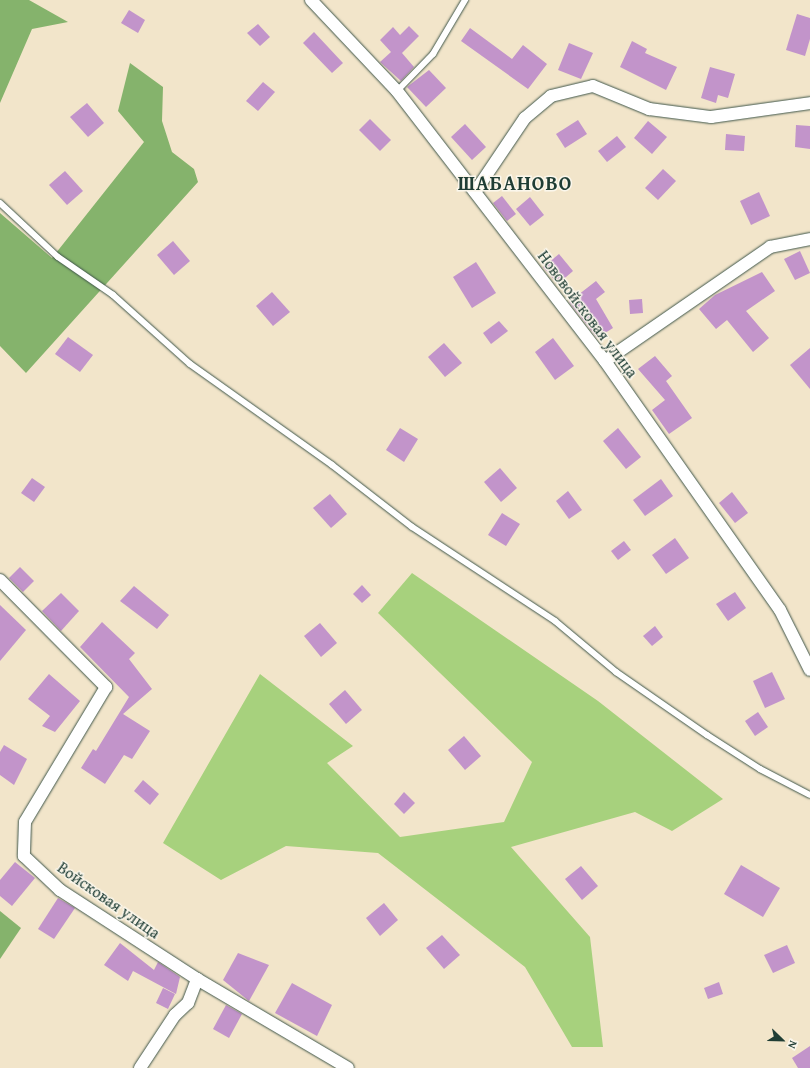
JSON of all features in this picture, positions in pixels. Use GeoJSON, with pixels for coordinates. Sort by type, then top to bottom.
{"type":"FeatureCollection","features":[{"type":"Feature","properties":{"kind":"street","name":"Нововойсковая улица"},"geometry":{"type":"LineString","coordinates":[[311,0],[397,91],[605,361],[780,610],[810,670]]}},
{"type":"Feature","properties":{"kind":"street"},"geometry":{"type":"LineString","coordinates":[[475,192],[525,118],[552,96],[593,86],[649,109],[711,117],[810,103]]}},
{"type":"Feature","properties":{"kind":"street"},"geometry":{"type":"LineString","coordinates":[[605,361],[770,247],[810,239]]}},
{"type":"Feature","properties":{"kind":"street","name":"Войсковая улица"},"geometry":{"type":"LineString","coordinates":[[0,580],[106,687],[25,822],[24,856],[60,890],[197,979],[348,1068]]}},
{"type":"Feature","properties":{"kind":"street"},"geometry":{"type":"LineString","coordinates":[[140,1068],[175,1015],[188,1003],[197,979]]}},
{"type":"Feature","properties":{"kind":"lane"},"geometry":{"type":"LineString","coordinates":[[397,91],[433,54],[465,0]]}},
{"type":"Feature","properties":{"kind":"lane"},"geometry":{"type":"LineString","coordinates":[[0,203],[58,257],[113,295],[190,364],[332,465],[412,527],[555,621],[616,672],[707,735],[760,769],[810,795]]}},
{"type":"Feature","properties":{"kind":"green space"},"geometry":{"type":"Polygon","coordinates":[[[0,0],[29,0],[68,22],[32,29],[0,103],[0,0]]]}},
{"type":"Feature","properties":{"kind":"green space"},"geometry":{"type":"Polygon","coordinates":[[[130,63],[163,87],[162,121],[172,152],[194,169],[198,182],[26,373],[0,346],[0,213],[52,258],[144,142],[118,111],[130,63]]]}},
{"type":"Feature","properties":{"kind":"green space"},"geometry":{"type":"Polygon","coordinates":[[[412,573],[598,701],[723,799],[672,831],[635,812],[511,847],[590,937],[603,1047],[572,1047],[525,967],[378,853],[286,846],[221,880],[163,843],[260,674],[353,746],[327,763],[400,837],[504,822],[532,762],[378,613],[412,573]]]}},
{"type":"Feature","properties":{"kind":"green space"},"geometry":{"type":"Polygon","coordinates":[[[0,911],[21,928],[0,959],[0,911]]]}},
{"type":"Feature","properties":{"kind":"building"},"geometry":{"type":"Polygon","coordinates":[[[129,10],[145,20],[138,33],[121,23],[129,10]]]}},
{"type":"Feature","properties":{"kind":"building"},"geometry":{"type":"Polygon","coordinates":[[[797,14],[810,18],[810,39],[805,56],[786,50],[797,14]]]}},
{"type":"Feature","properties":{"kind":"building"},"geometry":{"type":"Polygon","coordinates":[[[258,24],[270,37],[260,46],[247,33],[258,24]]]}},
{"type":"Feature","properties":{"kind":"building"},"geometry":{"type":"Polygon","coordinates":[[[409,26],[419,36],[402,53],[414,67],[401,81],[380,62],[391,52],[380,40],[393,27],[400,35],[409,26]]]}},
{"type":"Feature","properties":{"kind":"building"},"geometry":{"type":"Polygon","coordinates":[[[470,28],[512,59],[523,45],[547,64],[528,89],[461,41],[470,28]]]}},
{"type":"Feature","properties":{"kind":"building"},"geometry":{"type":"Polygon","coordinates":[[[314,32],[343,63],[332,73],[303,43],[314,32]]]}},
{"type":"Feature","properties":{"kind":"building"},"geometry":{"type":"Polygon","coordinates":[[[632,41],[647,49],[645,53],[677,67],[666,90],[620,67],[632,41]]]}},
{"type":"Feature","properties":{"kind":"building"},"geometry":{"type":"Polygon","coordinates":[[[569,43],[593,53],[581,79],[558,70],[569,43]]]}},
{"type":"Feature","properties":{"kind":"building"},"geometry":{"type":"Polygon","coordinates":[[[710,67],[735,74],[728,98],[718,95],[716,103],[701,98],[710,67]]]}},
{"type":"Feature","properties":{"kind":"building"},"geometry":{"type":"Polygon","coordinates":[[[429,70],[446,88],[426,107],[407,87],[429,70]]]}},
{"type":"Feature","properties":{"kind":"building"},"geometry":{"type":"Polygon","coordinates":[[[263,82],[275,92],[258,111],[246,101],[263,82]]]}},
{"type":"Feature","properties":{"kind":"building"},"geometry":{"type":"Polygon","coordinates":[[[87,103],[104,123],[88,137],[70,117],[87,103]]]}},
{"type":"Feature","properties":{"kind":"building"},"geometry":{"type":"Polygon","coordinates":[[[370,119],[391,140],[380,151],[359,130],[370,119]]]}},
{"type":"Feature","properties":{"kind":"building"},"geometry":{"type":"Polygon","coordinates":[[[578,120],[587,134],[565,148],[556,134],[578,120]]]}},
{"type":"Feature","properties":{"kind":"building"},"geometry":{"type":"Polygon","coordinates":[[[648,121],[667,137],[652,154],[634,138],[648,121]]]}},
{"type":"Feature","properties":{"kind":"building"},"geometry":{"type":"Polygon","coordinates":[[[465,124],[486,147],[472,160],[451,137],[465,124]]]}},
{"type":"Feature","properties":{"kind":"building"},"geometry":{"type":"Polygon","coordinates":[[[796,125],[810,126],[810,149],[795,147],[796,125]]]}},
{"type":"Feature","properties":{"kind":"building"},"geometry":{"type":"Polygon","coordinates":[[[726,134],[745,136],[744,151],[725,150],[726,134]]]}},
{"type":"Feature","properties":{"kind":"building"},"geometry":{"type":"Polygon","coordinates":[[[617,136],[626,147],[607,162],[598,151],[617,136]]]}},
{"type":"Feature","properties":{"kind":"building"},"geometry":{"type":"Polygon","coordinates":[[[663,169],[676,181],[658,200],[645,188],[663,169]]]}},
{"type":"Feature","properties":{"kind":"building"},"geometry":{"type":"Polygon","coordinates":[[[65,171],[83,191],[67,205],[49,185],[65,171]]]}},
{"type":"Feature","properties":{"kind":"building"},"geometry":{"type":"Polygon","coordinates":[[[759,192],[770,216],[751,225],[740,201],[759,192]]]}},
{"type":"Feature","properties":{"kind":"building"},"geometry":{"type":"Polygon","coordinates":[[[502,196],[516,214],[507,221],[493,203],[502,196]]]}},
{"type":"Feature","properties":{"kind":"building"},"geometry":{"type":"Polygon","coordinates":[[[530,197],[544,215],[530,226],[516,209],[530,197]]]}},
{"type":"Feature","properties":{"kind":"building"},"geometry":{"type":"Polygon","coordinates":[[[173,241],[190,261],[174,275],[157,255],[173,241]]]}},
{"type":"Feature","properties":{"kind":"building"},"geometry":{"type":"Polygon","coordinates":[[[800,251],[810,273],[795,280],[784,259],[800,251]]]}},
{"type":"Feature","properties":{"kind":"building"},"geometry":{"type":"Polygon","coordinates":[[[559,254],[573,271],[558,284],[543,267],[559,254]]]}},
{"type":"Feature","properties":{"kind":"building"},"geometry":{"type":"Polygon","coordinates":[[[476,262],[496,293],[472,308],[453,277],[476,262]]]}},
{"type":"Feature","properties":{"kind":"building"},"geometry":{"type":"Polygon","coordinates":[[[762,272],[775,291],[746,311],[769,338],[753,352],[727,320],[716,329],[699,309],[715,295],[762,272]]]}},
{"type":"Feature","properties":{"kind":"building"},"geometry":{"type":"Polygon","coordinates":[[[596,281],[605,292],[596,299],[613,328],[597,338],[569,302],[596,281]]]}},
{"type":"Feature","properties":{"kind":"building"},"geometry":{"type":"Polygon","coordinates":[[[272,292],[290,312],[273,326],[256,306],[272,292]]]}},
{"type":"Feature","properties":{"kind":"building"},"geometry":{"type":"Polygon","coordinates":[[[642,299],[643,313],[630,314],[629,300],[642,299]]]}},
{"type":"Feature","properties":{"kind":"building"},"geometry":{"type":"Polygon","coordinates":[[[499,321],[508,331],[491,344],[483,333],[499,321]]]}},
{"type":"Feature","properties":{"kind":"building"},"geometry":{"type":"Polygon","coordinates":[[[68,337],[93,355],[80,372],[55,354],[68,337]]]}},
{"type":"Feature","properties":{"kind":"building"},"geometry":{"type":"Polygon","coordinates":[[[553,338],[574,366],[555,380],[535,352],[553,338]]]}},
{"type":"Feature","properties":{"kind":"building"},"geometry":{"type":"Polygon","coordinates":[[[444,343],[462,363],[445,377],[428,357],[444,343]]]}},
{"type":"Feature","properties":{"kind":"building"},"geometry":{"type":"Polygon","coordinates":[[[810,348],[810,389],[790,365],[810,348]]]}},
{"type":"Feature","properties":{"kind":"building"},"geometry":{"type":"Polygon","coordinates":[[[655,356],[672,376],[666,381],[692,418],[669,434],[652,410],[665,400],[638,369],[655,356]]]}},
{"type":"Feature","properties":{"kind":"building"},"geometry":{"type":"Polygon","coordinates":[[[400,428],[418,439],[404,462],[386,450],[400,428]]]}},
{"type":"Feature","properties":{"kind":"building"},"geometry":{"type":"Polygon","coordinates":[[[618,428],[641,457],[626,469],[603,441],[618,428]]]}},
{"type":"Feature","properties":{"kind":"building"},"geometry":{"type":"Polygon","coordinates":[[[500,468],[517,488],[501,502],[484,482],[500,468]]]}},
{"type":"Feature","properties":{"kind":"building"},"geometry":{"type":"Polygon","coordinates":[[[32,478],[45,487],[34,502],[21,493],[32,478]]]}},
{"type":"Feature","properties":{"kind":"building"},"geometry":{"type":"Polygon","coordinates":[[[661,479],[673,496],[645,516],[633,500],[661,479]]]}},
{"type":"Feature","properties":{"kind":"building"},"geometry":{"type":"Polygon","coordinates":[[[568,491],[582,510],[569,519],[556,501],[568,491]]]}},
{"type":"Feature","properties":{"kind":"building"},"geometry":{"type":"Polygon","coordinates":[[[732,492],[748,513],[735,523],[719,503],[732,492]]]}},
{"type":"Feature","properties":{"kind":"building"},"geometry":{"type":"Polygon","coordinates":[[[330,494],[347,514],[331,528],[313,508],[330,494]]]}},
{"type":"Feature","properties":{"kind":"building"},"geometry":{"type":"Polygon","coordinates":[[[502,513],[520,524],[506,546],[488,535],[502,513]]]}},
{"type":"Feature","properties":{"kind":"building"},"geometry":{"type":"Polygon","coordinates":[[[675,538],[689,558],[666,574],[652,555],[675,538]]]}},
{"type":"Feature","properties":{"kind":"building"},"geometry":{"type":"Polygon","coordinates":[[[624,541],[631,550],[618,560],[611,551],[624,541]]]}},
{"type":"Feature","properties":{"kind":"building"},"geometry":{"type":"Polygon","coordinates":[[[20,567],[34,581],[23,592],[9,578],[20,567]]]}},
{"type":"Feature","properties":{"kind":"building"},"geometry":{"type":"Polygon","coordinates":[[[362,585],[371,595],[362,603],[353,594],[362,585]]]}},
{"type":"Feature","properties":{"kind":"building"},"geometry":{"type":"Polygon","coordinates":[[[134,586],[169,615],[157,629],[120,601],[134,586]]]}},
{"type":"Feature","properties":{"kind":"building"},"geometry":{"type":"Polygon","coordinates":[[[735,592],[746,608],[728,621],[716,604],[735,592]]]}},
{"type":"Feature","properties":{"kind":"building"},"geometry":{"type":"Polygon","coordinates":[[[61,593],[79,611],[61,631],[42,611],[61,593]]]}},
{"type":"Feature","properties":{"kind":"building"},"geometry":{"type":"Polygon","coordinates":[[[0,605],[26,630],[0,661],[0,605]]]}},
{"type":"Feature","properties":{"kind":"building"},"geometry":{"type":"Polygon","coordinates":[[[102,622],[135,653],[129,659],[152,689],[123,714],[150,731],[132,759],[124,755],[105,784],[81,768],[93,749],[96,751],[129,697],[80,647],[102,622]]]}},
{"type":"Feature","properties":{"kind":"building"},"geometry":{"type":"Polygon","coordinates":[[[320,623],[337,643],[321,657],[304,636],[320,623]]]}},
{"type":"Feature","properties":{"kind":"building"},"geometry":{"type":"Polygon","coordinates":[[[655,626],[663,637],[652,646],[643,636],[655,626]]]}},
{"type":"Feature","properties":{"kind":"building"},"geometry":{"type":"Polygon","coordinates":[[[772,672],[785,699],[765,708],[753,681],[772,672]]]}},
{"type":"Feature","properties":{"kind":"building"},"geometry":{"type":"Polygon","coordinates":[[[49,674],[80,701],[55,732],[42,726],[50,716],[28,699],[49,674]]]}},
{"type":"Feature","properties":{"kind":"building"},"geometry":{"type":"Polygon","coordinates":[[[345,690],[362,710],[346,724],[329,704],[345,690]]]}},
{"type":"Feature","properties":{"kind":"building"},"geometry":{"type":"Polygon","coordinates":[[[758,712],[768,727],[755,736],[745,721],[758,712]]]}},
{"type":"Feature","properties":{"kind":"building"},"geometry":{"type":"Polygon","coordinates":[[[464,736],[481,756],[465,770],[448,750],[464,736]]]}},
{"type":"Feature","properties":{"kind":"building"},"geometry":{"type":"Polygon","coordinates":[[[4,745],[27,759],[14,785],[0,775],[0,752],[4,745]]]}},
{"type":"Feature","properties":{"kind":"building"},"geometry":{"type":"Polygon","coordinates":[[[143,780],[159,794],[150,805],[134,791],[143,780]]]}},
{"type":"Feature","properties":{"kind":"building"},"geometry":{"type":"Polygon","coordinates":[[[404,792],[415,803],[404,814],[394,804],[404,792]]]}},
{"type":"Feature","properties":{"kind":"building"},"geometry":{"type":"Polygon","coordinates":[[[15,862],[35,878],[12,906],[0,896],[0,880],[15,862]]]}},
{"type":"Feature","properties":{"kind":"building"},"geometry":{"type":"Polygon","coordinates":[[[741,865],[780,888],[763,917],[724,894],[741,865]]]}},
{"type":"Feature","properties":{"kind":"building"},"geometry":{"type":"Polygon","coordinates":[[[581,866],[598,886],[582,900],[565,879],[581,866]]]}},
{"type":"Feature","properties":{"kind":"building"},"geometry":{"type":"Polygon","coordinates":[[[58,898],[75,908],[54,939],[38,929],[58,898]]]}},
{"type":"Feature","properties":{"kind":"building"},"geometry":{"type":"Polygon","coordinates":[[[384,903],[398,920],[380,936],[366,918],[384,903]]]}},
{"type":"Feature","properties":{"kind":"building"},"geometry":{"type":"Polygon","coordinates":[[[442,935],[460,955],[444,969],[426,948],[442,935]]]}},
{"type":"Feature","properties":{"kind":"building"},"geometry":{"type":"Polygon","coordinates":[[[120,943],[154,970],[158,962],[180,977],[176,994],[133,971],[128,981],[104,965],[120,943]]]}},
{"type":"Feature","properties":{"kind":"building"},"geometry":{"type":"Polygon","coordinates":[[[787,945],[795,963],[773,973],[764,955],[787,945]]]}},
{"type":"Feature","properties":{"kind":"building"},"geometry":{"type":"Polygon","coordinates":[[[238,953],[269,965],[249,1001],[223,980],[238,953]]]}},
{"type":"Feature","properties":{"kind":"building"},"geometry":{"type":"Polygon","coordinates":[[[719,982],[723,994],[708,999],[704,988],[719,982]]]}},
{"type":"Feature","properties":{"kind":"building"},"geometry":{"type":"Polygon","coordinates":[[[292,983],[332,1005],[317,1036],[275,1013],[292,983]]]}},
{"type":"Feature","properties":{"kind":"building"},"geometry":{"type":"Polygon","coordinates":[[[163,988],[175,994],[168,1009],[156,1003],[163,988]]]}},
{"type":"Feature","properties":{"kind":"building"},"geometry":{"type":"Polygon","coordinates":[[[226,1005],[242,1014],[229,1038],[213,1029],[226,1005]]]}},
{"type":"Feature","properties":{"kind":"building"},"geometry":{"type":"Polygon","coordinates":[[[810,1046],[810,1068],[798,1068],[792,1058],[810,1046]]]}},
{"type":"Feature","properties":{"kind":"district","name":"ШАБАНОВО"},"geometry":{"type":"Point","coordinates":[515,182]}}]}
